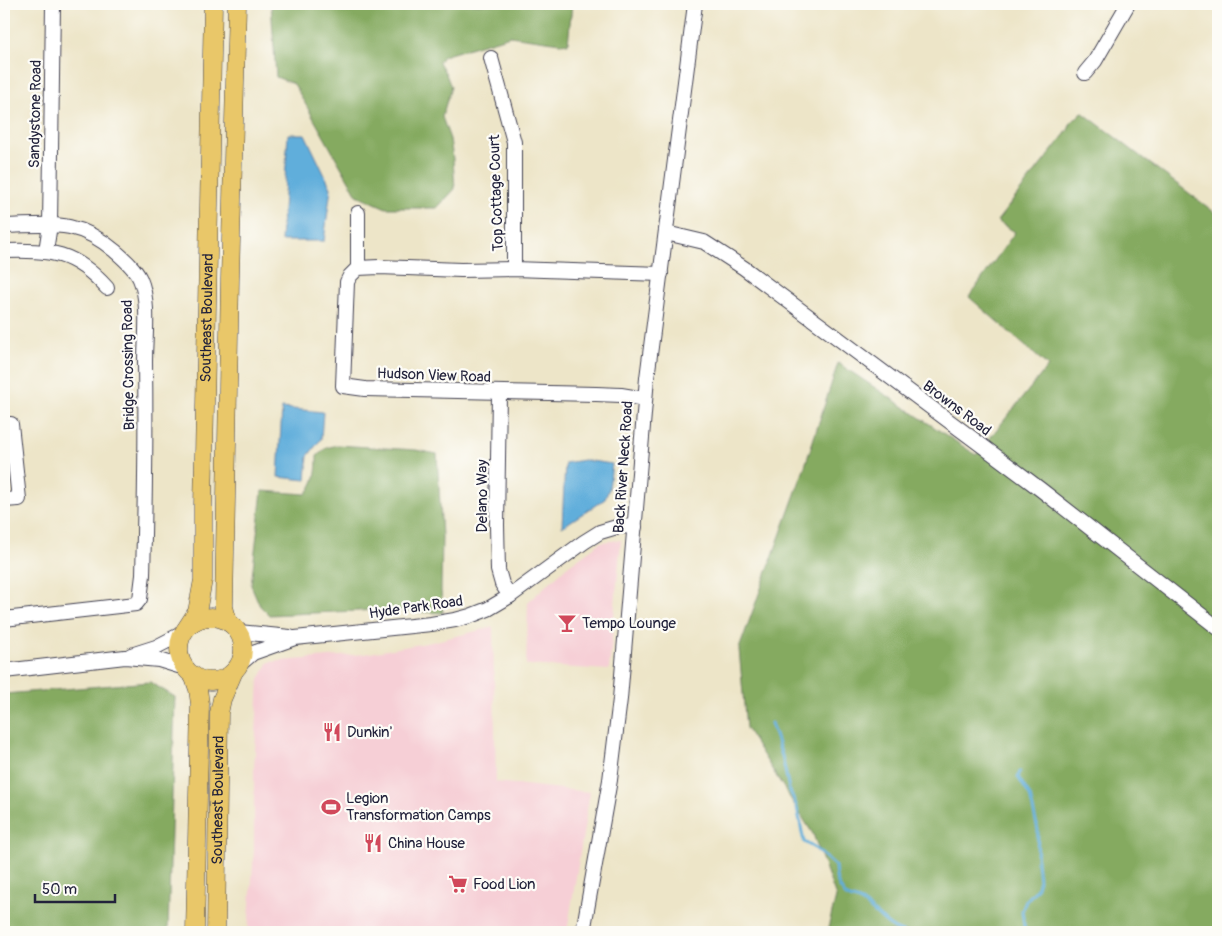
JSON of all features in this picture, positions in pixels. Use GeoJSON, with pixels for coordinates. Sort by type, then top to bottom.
{"type":"FeatureCollection","features":[{"type":"Feature","properties":{"kind":"main road","name":"Southeast Boulevard"},"geometry":{"type":"LineString","coordinates":[[185,631],[197,612],[203,580],[214,4]]}},
{"type":"Feature","properties":{"kind":"main road","name":"Southeast Boulevard"},"geometry":{"type":"LineString","coordinates":[[234,627],[224,607],[237,4]]}},
{"type":"Feature","properties":{"kind":"main road"},"geometry":{"type":"LineString","coordinates":[[215,617],[234,627],[244,646],[243,655],[237,668],[223,680],[201,679],[189,672],[180,656],[180,645],[185,631],[202,618],[215,617]]}},
{"type":"Feature","properties":{"kind":"main road","name":"Southeast Boulevard"},"geometry":{"type":"LineString","coordinates":[[216,932],[219,713],[222,700],[237,668]]}},
{"type":"Feature","properties":{"kind":"main road","name":"Southeast Boulevard"},"geometry":{"type":"LineString","coordinates":[[189,672],[198,689],[200,704],[195,932]]}},
{"type":"Feature","properties":{"kind":"street","name":"Sandystone Road"},"geometry":{"type":"LineString","coordinates":[[46,251],[50,225],[53,4]]}},
{"type":"Feature","properties":{"kind":"street","name":"Back River Neck Road"},"geometry":{"type":"LineString","coordinates":[[583,932],[610,780],[619,707],[645,400],[695,4]]}},
{"type":"Feature","properties":{"kind":"street"},"geometry":{"type":"LineString","coordinates":[[1085,73],[1128,4]]}},
{"type":"Feature","properties":{"kind":"street","name":"Top Cottage Court"},"geometry":{"type":"LineString","coordinates":[[491,58],[514,142],[514,269]]}},
{"type":"Feature","properties":{"kind":"street","name":"Hudson View Road"},"geometry":{"type":"LineString","coordinates":[[358,214],[358,268],[347,282],[343,386],[365,389],[621,395],[645,400]]}},
{"type":"Feature","properties":{"kind":"street","name":"Bridge Crossing Road"},"geometry":{"type":"LineString","coordinates":[[4,226],[69,226],[80,229],[102,241],[128,263],[139,278],[145,311],[144,517],[142,590],[140,599],[136,604],[4,619]]}},
{"type":"Feature","properties":{"kind":"street","name":"Browns Road"},"geometry":{"type":"LineString","coordinates":[[666,233],[704,242],[744,268],[1040,489],[1218,628]]}},
{"type":"Feature","properties":{"kind":"street"},"geometry":{"type":"LineString","coordinates":[[4,251],[46,251],[63,255],[79,263],[107,288]]}},
{"type":"Feature","properties":{"kind":"street"},"geometry":{"type":"LineString","coordinates":[[358,268],[514,269],[661,274]]}},
{"type":"Feature","properties":{"kind":"street","name":"Delano Way"},"geometry":{"type":"LineString","coordinates":[[499,393],[498,570],[502,584],[510,596]]}},
{"type":"Feature","properties":{"kind":"street"},"geometry":{"type":"LineString","coordinates":[[4,424],[11,424],[19,498],[4,500]]}},
{"type":"Feature","properties":{"kind":"street","name":"Hyde Park Road"},"geometry":{"type":"LineString","coordinates":[[237,668],[253,653],[296,638],[401,628],[455,620],[488,609],[510,596],[600,532],[620,526],[635,527]]}},
{"type":"Feature","properties":{"kind":"street","name":"Hyde Park Road"},"geometry":{"type":"LineString","coordinates":[[234,627],[296,638]]}},
{"type":"Feature","properties":{"kind":"street"},"geometry":{"type":"LineString","coordinates":[[126,657],[156,647],[185,631]]}},
{"type":"Feature","properties":{"kind":"street"},"geometry":{"type":"LineString","coordinates":[[4,671],[126,657],[159,660],[189,672]]}},
{"type":"Feature","properties":{"kind":"shaded area"},"geometry":{"type":"Polygon","coordinates":[[[621,540],[609,670],[526,665],[528,602],[569,565],[601,542],[621,540]]]}},
{"type":"Feature","properties":{"kind":"shaded area"},"geometry":{"type":"Polygon","coordinates":[[[493,627],[496,782],[590,792],[567,932],[248,932],[254,851],[254,769],[259,679],[269,662],[364,654],[432,642],[493,627]]]}},
{"type":"Feature","properties":{"kind":"green space"},"geometry":{"type":"Polygon","coordinates":[[[271,4],[572,4],[568,44],[510,36],[443,56],[439,62],[451,87],[442,117],[450,139],[455,189],[437,208],[386,208],[357,195],[294,84],[276,77],[271,4]]]}},
{"type":"Feature","properties":{"kind":"green space"},"geometry":{"type":"Polygon","coordinates":[[[1082,112],[1218,215],[1218,932],[827,932],[836,897],[813,834],[746,728],[739,649],[803,472],[838,363],[976,455],[1048,366],[969,297],[1015,232],[997,221],[1068,130],[1071,123],[1082,112]]]}},
{"type":"Feature","properties":{"kind":"green space"},"geometry":{"type":"Polygon","coordinates":[[[337,445],[416,450],[437,454],[442,536],[441,591],[443,613],[379,610],[269,615],[260,606],[251,585],[262,491],[306,494],[315,476],[317,456],[326,448],[337,445]]]}},
{"type":"Feature","properties":{"kind":"green space"},"geometry":{"type":"Polygon","coordinates":[[[150,682],[175,697],[168,932],[4,932],[4,694],[150,682]]]}},
{"type":"Feature","properties":{"kind":"water"},"geometry":{"type":"Polygon","coordinates":[[[288,134],[305,134],[331,188],[324,241],[281,241],[288,134]]]}},
{"type":"Feature","properties":{"kind":"water"},"geometry":{"type":"Polygon","coordinates":[[[282,408],[323,412],[321,439],[308,456],[306,480],[278,477],[282,408]]]}},
{"type":"Feature","properties":{"kind":"water"},"geometry":{"type":"Polygon","coordinates":[[[584,460],[612,464],[609,489],[605,499],[562,527],[565,463],[584,460]]]}},
{"type":"Feature","properties":{"kind":"waterway"},"geometry":{"type":"LineString","coordinates":[[771,723],[782,756],[789,789],[797,807],[804,842],[816,849],[835,866],[838,883],[846,896],[864,904],[891,927],[903,932]]}},
{"type":"Feature","properties":{"kind":"waterway"},"geometry":{"type":"LineString","coordinates":[[1020,772],[1018,777],[1030,796],[1038,830],[1037,862],[1039,880],[1036,890],[1026,901],[1022,911],[1025,932]]}},
{"type":"Feature","properties":{"kind":"place","name":"Tempo Lounge"},"geometry":{"type":"Point","coordinates":[567,623]}},
{"type":"Feature","properties":{"kind":"place","name":"Dunkin'"},"geometry":{"type":"Point","coordinates":[332,732]}},
{"type":"Feature","properties":{"kind":"place","name":"Legion Transformation Camps"},"geometry":{"type":"Point","coordinates":[331,807]}},
{"type":"Feature","properties":{"kind":"place","name":"China House"},"geometry":{"type":"Point","coordinates":[373,843]}},
{"type":"Feature","properties":{"kind":"place","name":"Food Lion"},"geometry":{"type":"Point","coordinates":[458,884]}}]}
